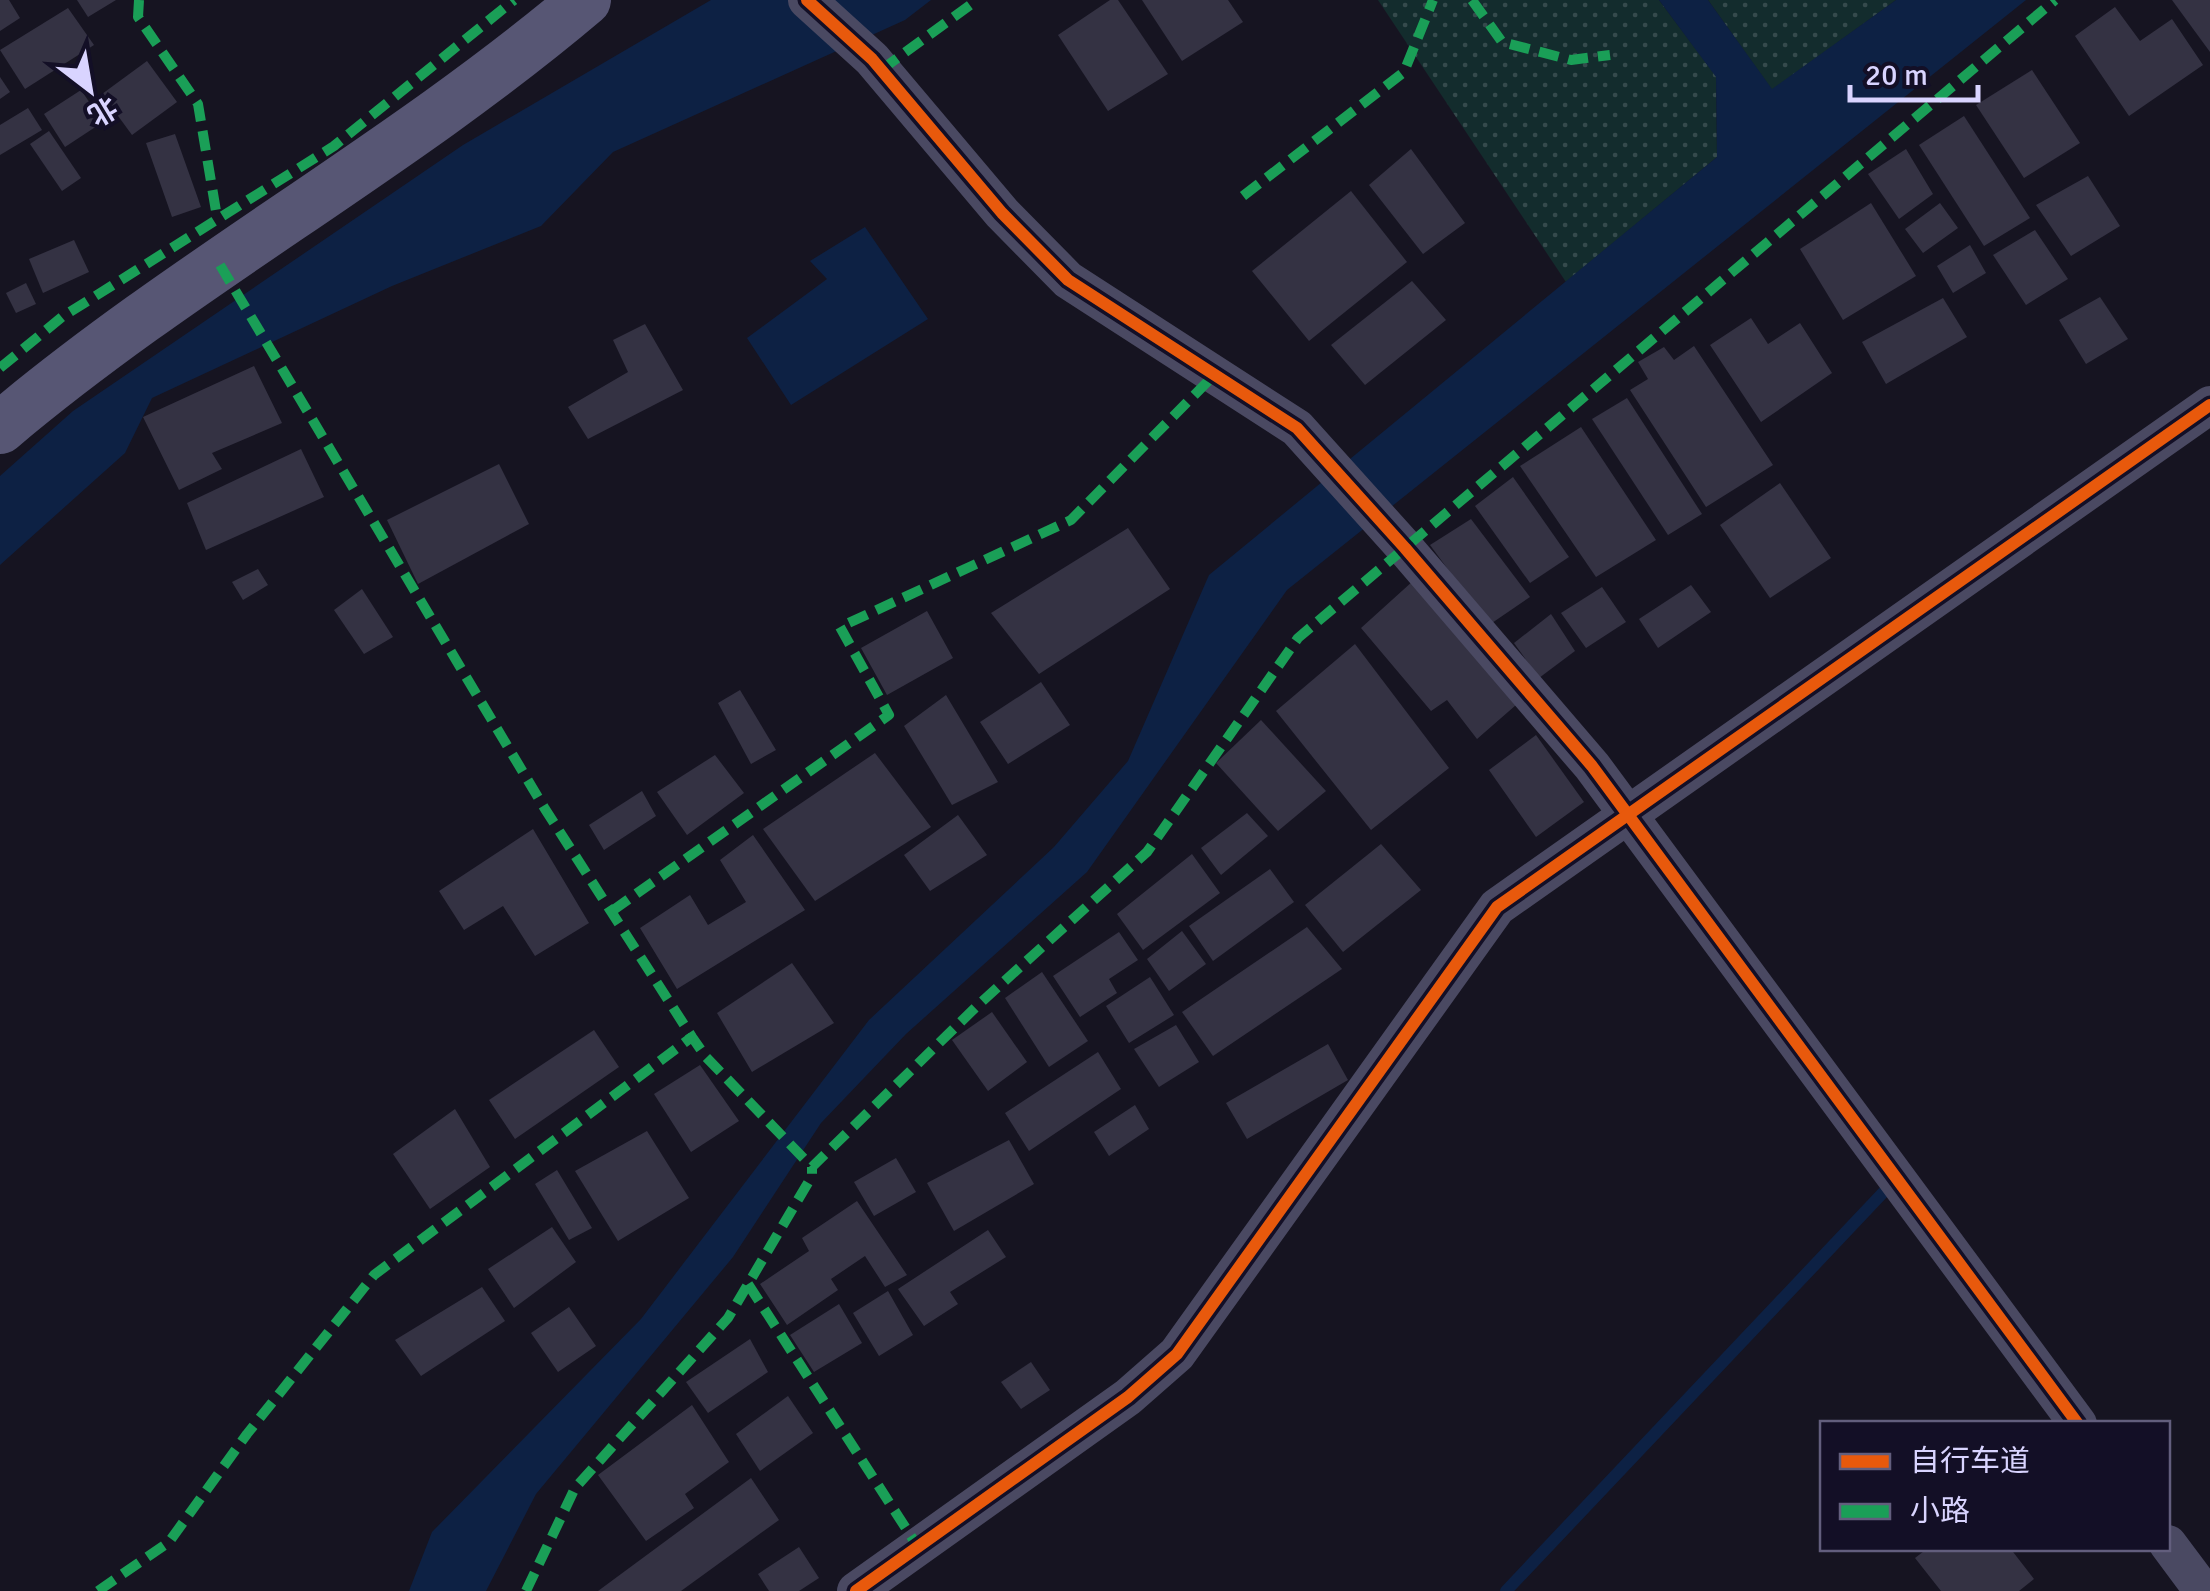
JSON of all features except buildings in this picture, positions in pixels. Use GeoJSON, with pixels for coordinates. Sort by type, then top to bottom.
{"type":"FeatureCollection","features":[{"type":"Feature","properties":{"kind":"street"},"geometry":{"type":"LineString","coordinates":[[0,428],[82,359],[504,69],[585,0]]}},
{"type":"Feature","properties":{"kind":"street"},"geometry":{"type":"LineString","coordinates":[[807,0],[872,59],[1002,213],[1068,280],[1296,428],[1567,737],[2076,1421]]}},
{"type":"Feature","properties":{"kind":"street"},"geometry":{"type":"LineString","coordinates":[[856,1591],[1128,1397],[1177,1354],[1497,907],[2210,405]]}},
{"type":"Feature","properties":{"kind":"street"},"geometry":{"type":"LineString","coordinates":[[2170,1547],[2202,1591]]}},
{"type":"Feature","properties":{"kind":"green space"},"geometry":{"type":"Polygon","coordinates":[[[1378,0],[1659,0],[1716,76],[1717,157],[1566,282],[1378,0]]]}},
{"type":"Feature","properties":{"kind":"green space"},"geometry":{"type":"Polygon","coordinates":[[[1708,0],[1896,0],[1772,90],[1708,0]]]}},
{"type":"Feature","properties":{"kind":"water"},"geometry":{"type":"Polygon","coordinates":[[[711,0],[931,0],[905,20],[613,152],[541,226],[392,286],[152,398],[125,453],[0,565],[0,476],[73,411],[463,145],[711,0]]]}},
{"type":"Feature","properties":{"kind":"water"},"geometry":{"type":"Polygon","coordinates":[[[1659,0],[1708,0],[1772,89],[1896,0],[2026,0],[1287,590],[1087,872],[906,1034],[821,1123],[733,1257],[536,1494],[486,1591],[409,1591],[432,1532],[641,1319],[869,1020],[1054,847],[1128,761],[1209,575],[1717,157],[1716,77],[1659,0]]]}},
{"type":"Feature","properties":{"kind":"water"},"geometry":{"type":"Polygon","coordinates":[[[865,227],[928,319],[791,405],[747,338],[827,279],[810,261],[865,227]]]}},
{"type":"Feature","properties":{"kind":"waterway"},"geometry":{"type":"LineString","coordinates":[[1506,1591],[1895,1180]]}},
{"type":"Feature","properties":{"kind":"marked path"},"geometry":{"type":"LineString","coordinates":[[139,0],[138,17],[198,104],[217,217]]}},
{"type":"Feature","properties":{"kind":"marked path"},"geometry":{"type":"LineString","coordinates":[[0,368],[62,317],[334,146],[514,0]]}},
{"type":"Feature","properties":{"kind":"marked path"},"geometry":{"type":"LineString","coordinates":[[881,70],[977,0]]}},
{"type":"Feature","properties":{"kind":"marked path"},"geometry":{"type":"LineString","coordinates":[[1243,196],[1404,72],[1433,0]]}},
{"type":"Feature","properties":{"kind":"marked path"},"geometry":{"type":"LineString","coordinates":[[1472,0],[1502,42],[1571,60],[1610,55]]}},
{"type":"Feature","properties":{"kind":"marked path"},"geometry":{"type":"LineString","coordinates":[[220,265],[545,809],[692,1037],[706,1057],[812,1167],[977,1006],[1147,852],[1298,638],[2055,0]]}},
{"type":"Feature","properties":{"kind":"marked path"},"geometry":{"type":"LineString","coordinates":[[612,911],[889,715],[840,627],[1071,520],[1214,375]]}},
{"type":"Feature","properties":{"kind":"marked path"},"geometry":{"type":"LineString","coordinates":[[98,1591],[169,1542],[247,1434],[374,1275],[692,1037]]}},
{"type":"Feature","properties":{"kind":"marked path"},"geometry":{"type":"LineString","coordinates":[[526,1591],[575,1488],[728,1318],[812,1176],[812,1167]]}},
{"type":"Feature","properties":{"kind":"marked path"},"geometry":{"type":"LineString","coordinates":[[748,1284],[918,1547]]}},
{"type":"Feature","properties":{"kind":"cycle path"},"geometry":{"type":"LineString","coordinates":[[807,0],[872,59],[1002,213],[1068,280],[1297,428],[1405,548],[1592,766],[2076,1421]]}},
{"type":"Feature","properties":{"kind":"cycle path"},"geometry":{"type":"LineString","coordinates":[[856,1591],[1128,1397],[1177,1354],[1497,907],[2210,405]]}}]}
